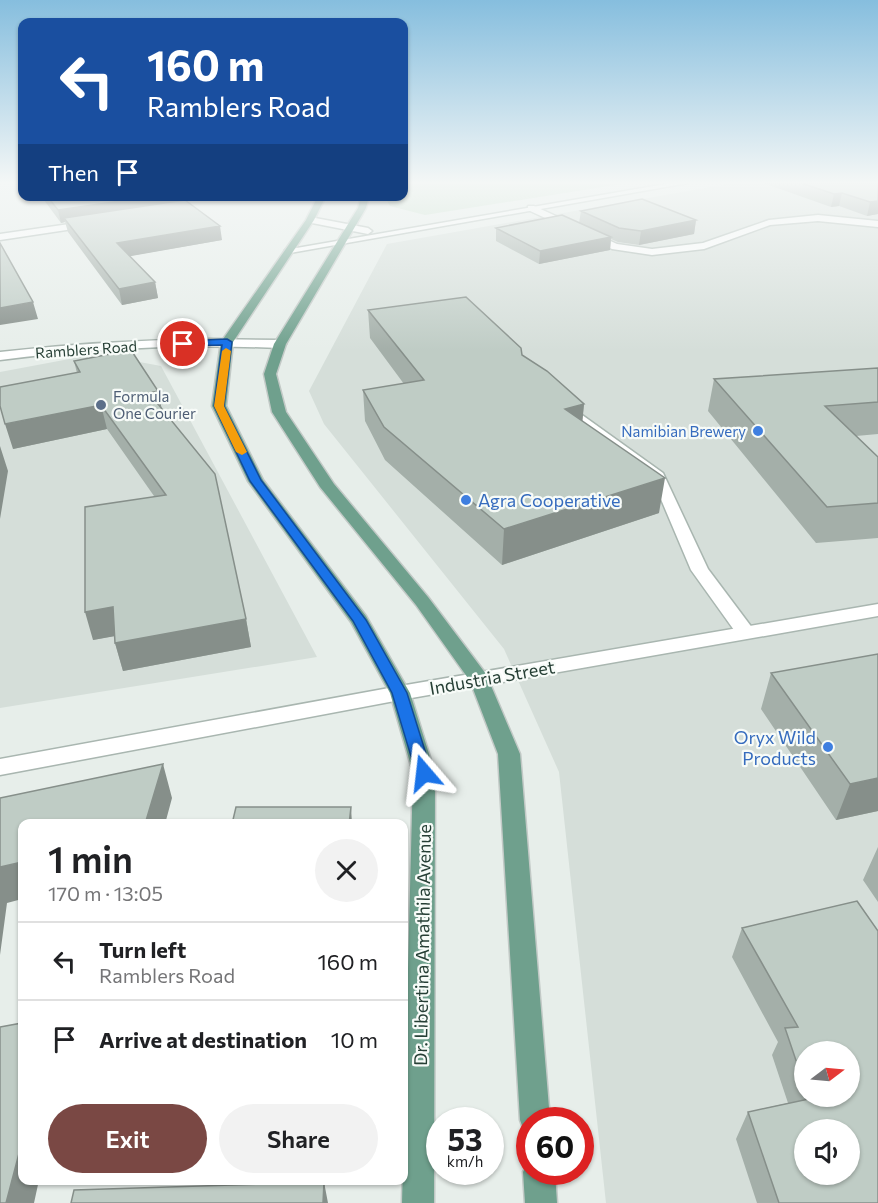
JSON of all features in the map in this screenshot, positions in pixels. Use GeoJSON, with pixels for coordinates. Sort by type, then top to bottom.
{"type":"FeatureCollection","features":[{"type":"Feature","properties":{"kind":"main road","name":"Dr. Libertina Amathila Avenue"},"geometry":{"type":"LineString","coordinates":[[297,239],[227,342],[219,406],[250,470],[359,620],[400,693],[424,773],[418,1203]]}},
{"type":"Feature","properties":{"kind":"main road"},"geometry":{"type":"LineString","coordinates":[[343,239],[280,344],[270,374],[279,412],[328,487],[422,601],[479,679],[510,754],[535,1107]]}},
{"type":"Feature","properties":{"kind":"main road"},"geometry":{"type":"LineString","coordinates":[[540,1185],[541,1203]]}},
{"type":"Feature","properties":{"kind":"street"},"geometry":{"type":"LineString","coordinates":[[290,249],[329,239]]}},
{"type":"Feature","properties":{"kind":"street"},"geometry":{"type":"LineString","coordinates":[[598,239],[615,247],[652,252],[704,246],[723,239]]}},
{"type":"Feature","properties":{"kind":"street","name":"Ramblers Road"},"geometry":{"type":"LineString","coordinates":[[0,356],[93,347],[227,342],[280,344]]}},
{"type":"Feature","properties":{"kind":"street"},"geometry":{"type":"LineString","coordinates":[[554,400],[640,460],[658,476],[700,570],[746,633]]}},
{"type":"Feature","properties":{"kind":"street","name":"Industria Street"},"geometry":{"type":"LineString","coordinates":[[0,767],[400,693],[878,610]]}},
{"type":"Feature","properties":{"kind":"shaded area"},"geometry":{"type":"Polygon","coordinates":[[[415,239],[878,239],[878,1203],[606,1203],[559,772],[504,649],[324,424],[309,391],[387,244],[415,239]]]}},
{"type":"Feature","properties":{"kind":"shaded area"},"geometry":{"type":"Polygon","coordinates":[[[96,354],[161,366],[317,657],[0,708],[0,372],[96,354]]]}},
{"type":"Feature","properties":{"kind":"building"},"geometry":{"type":"Polygon","coordinates":[[[80,239],[140,239],[117,243],[155,282],[119,289],[80,239]]]}},
{"type":"Feature","properties":{"kind":"building"},"geometry":{"type":"Polygon","coordinates":[[[517,239],[600,239],[540,251],[517,239]]]}},
{"type":"Feature","properties":{"kind":"building"},"geometry":{"type":"Polygon","coordinates":[[[0,243],[33,302],[0,308],[0,243]]]}},
{"type":"Feature","properties":{"kind":"building"},"geometry":{"type":"Polygon","coordinates":[[[466,297],[521,348],[522,355],[547,371],[584,404],[565,409],[665,478],[504,529],[384,427],[363,390],[424,380],[368,310],[466,297]]]}},
{"type":"Feature","properties":{"kind":"building"},"geometry":{"type":"Polygon","coordinates":[[[131,350],[158,391],[149,393],[215,474],[246,619],[115,643],[113,607],[85,612],[85,507],[166,495],[101,405],[5,424],[0,406],[0,387],[80,372],[74,361],[131,350]]]}},
{"type":"Feature","properties":{"kind":"building"},"geometry":{"type":"Polygon","coordinates":[[[878,368],[878,402],[825,406],[878,457],[878,503],[827,507],[714,379],[878,368]]]}},
{"type":"Feature","properties":{"kind":"building"},"geometry":{"type":"Polygon","coordinates":[[[878,654],[878,778],[850,784],[771,673],[878,654]]]}},
{"type":"Feature","properties":{"kind":"building"},"geometry":{"type":"Polygon","coordinates":[[[163,764],[146,819],[18,819],[18,863],[0,867],[0,798],[163,764]]]}},
{"type":"Feature","properties":{"kind":"building"},"geometry":{"type":"Polygon","coordinates":[[[236,807],[351,807],[350,819],[233,819],[236,807]]]}},
{"type":"Feature","properties":{"kind":"building"},"geometry":{"type":"Polygon","coordinates":[[[857,901],[878,931],[878,1203],[779,1203],[748,1112],[794,1102],[794,1107],[860,1107],[860,1041],[794,1041],[794,1055],[785,1028],[798,1027],[742,928],[857,901]]]}},
{"type":"Feature","properties":{"kind":"building"},"geometry":{"type":"Polygon","coordinates":[[[18,1024],[18,1157],[6,1203],[0,1203],[0,1027],[18,1024]]]}},
{"type":"Feature","properties":{"kind":"building"},"geometry":{"type":"Polygon","coordinates":[[[230,1185],[324,1185],[323,1203],[71,1203],[74,1190],[230,1185]]]}},
{"type":"Feature","properties":{"kind":"slow traffic"},"geometry":{"type":"LineString","coordinates":[[226,351],[219,406],[242,452]]}},
{"type":"Feature","properties":{"kind":"place","name":"Formula One Courier"},"geometry":{"type":"Point","coordinates":[101,405]}},
{"type":"Feature","properties":{"kind":"place","name":"Namibian Brewery"},"geometry":{"type":"Point","coordinates":[758,431]}},
{"type":"Feature","properties":{"kind":"place","name":"Agra Cooperative"},"geometry":{"type":"Point","coordinates":[466,500]}},
{"type":"Feature","properties":{"kind":"place","name":"Oryx Wild Products"},"geometry":{"type":"Point","coordinates":[828,747]}},
{"type":"Feature","properties":{"kind":"route"},"geometry":{"type":"LineString","coordinates":[[183,344],[227,342],[219,406],[256,481],[359,620],[400,693],[424,773]]}}]}
